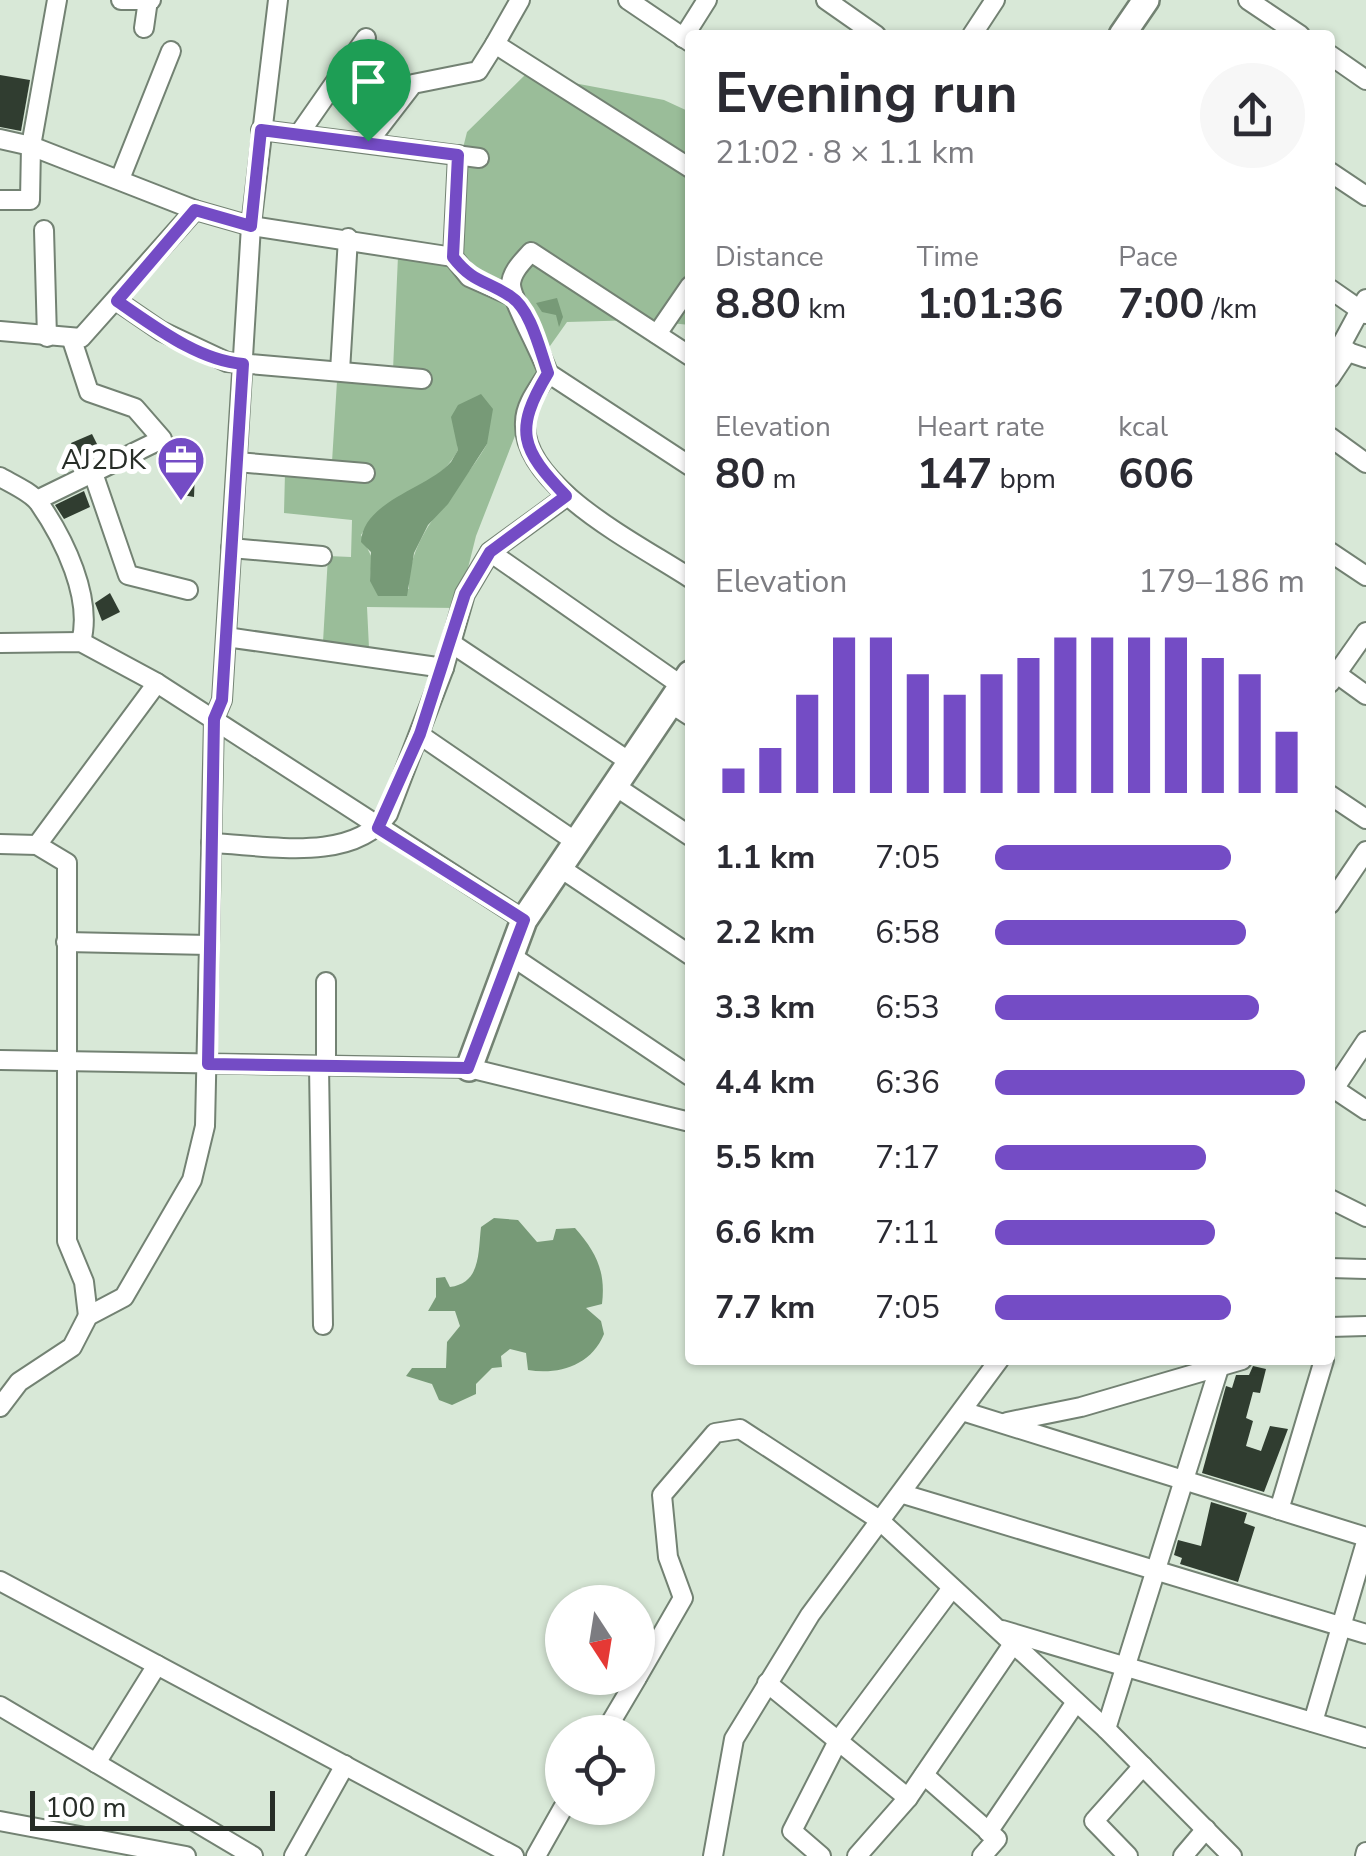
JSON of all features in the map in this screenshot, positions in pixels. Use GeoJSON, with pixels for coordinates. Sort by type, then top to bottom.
{"type":"FeatureCollection","features":[{"type":"Feature","properties":{"kind":"street"},"geometry":{"type":"LineString","coordinates":[[0,200],[30,200],[31,146],[57,0]]}},
{"type":"Feature","properties":{"kind":"street"},"geometry":{"type":"LineString","coordinates":[[121,0],[149,1],[144,28]]}},
{"type":"Feature","properties":{"kind":"street"},"geometry":{"type":"LineString","coordinates":[[88,1316],[124,1297],[192,1180],[204,1126],[214,719],[222,700],[251,226],[278,0]]}},
{"type":"Feature","properties":{"kind":"street"},"geometry":{"type":"LineString","coordinates":[[368,141],[413,84],[478,71],[520,0]]}},
{"type":"Feature","properties":{"kind":"street"},"geometry":{"type":"LineString","coordinates":[[628,0],[685,39]]}},
{"type":"Feature","properties":{"kind":"street"},"geometry":{"type":"LineString","coordinates":[[692,30],[707,0]]}},
{"type":"Feature","properties":{"kind":"street"},"geometry":{"type":"LineString","coordinates":[[826,0],[869,30]]}},
{"type":"Feature","properties":{"kind":"street"},"geometry":{"type":"LineString","coordinates":[[975,30],[995,0]]}},
{"type":"Feature","properties":{"kind":"street"},"geometry":{"type":"LineString","coordinates":[[1127,30],[1146,0]]}},
{"type":"Feature","properties":{"kind":"street"},"geometry":{"type":"LineString","coordinates":[[1248,0],[1293,30]]}},
{"type":"Feature","properties":{"kind":"street"},"geometry":{"type":"LineString","coordinates":[[299,134],[366,38]]}},
{"type":"Feature","properties":{"kind":"street"},"geometry":{"type":"LineString","coordinates":[[495,44],[685,165]]}},
{"type":"Feature","properties":{"kind":"street"},"geometry":{"type":"LineString","coordinates":[[120,179],[171,50]]}},
{"type":"Feature","properties":{"kind":"street"},"geometry":{"type":"LineString","coordinates":[[1335,58],[1366,80]]}},
{"type":"Feature","properties":{"kind":"street"},"geometry":{"type":"LineString","coordinates":[[261,130],[479,158]]}},
{"type":"Feature","properties":{"kind":"street"},"geometry":{"type":"LineString","coordinates":[[0,140],[31,146],[195,210],[251,226],[453,257]]}},
{"type":"Feature","properties":{"kind":"street"},"geometry":{"type":"LineString","coordinates":[[458,155],[453,257],[469,278],[514,297]]}},
{"type":"Feature","properties":{"kind":"street"},"geometry":{"type":"LineString","coordinates":[[1335,175],[1366,196]]}},
{"type":"Feature","properties":{"kind":"street"},"geometry":{"type":"LineString","coordinates":[[0,330],[81,338],[195,210]]}},
{"type":"Feature","properties":{"kind":"street"},"geometry":{"type":"LineString","coordinates":[[44,230],[47,337]]}},
{"type":"Feature","properties":{"kind":"street"},"geometry":{"type":"LineString","coordinates":[[340,372],[348,238]]}},
{"type":"Feature","properties":{"kind":"street"},"geometry":{"type":"LineString","coordinates":[[685,353],[531,252],[510,282],[548,373],[685,460]]}},
{"type":"Feature","properties":{"kind":"street"},"geometry":{"type":"LineString","coordinates":[[1335,292],[1364,307],[1346,351]]}},
{"type":"Feature","properties":{"kind":"street"},"geometry":{"type":"LineString","coordinates":[[657,334],[685,293]]}},
{"type":"Feature","properties":{"kind":"street"},"geometry":{"type":"LineString","coordinates":[[117,301],[161,331],[218,359],[422,378]]}},
{"type":"Feature","properties":{"kind":"street"},"geometry":{"type":"LineString","coordinates":[[37,500],[162,439],[135,408],[90,392],[72,340]]}},
{"type":"Feature","properties":{"kind":"street"},"geometry":{"type":"LineString","coordinates":[[548,373],[530,401],[525,433],[534,462],[566,496],[685,575]]}},
{"type":"Feature","properties":{"kind":"street"},"geometry":{"type":"LineString","coordinates":[[1335,441],[1366,462]]}},
{"type":"Feature","properties":{"kind":"street"},"geometry":{"type":"LineString","coordinates":[[236,462],[365,473]]}},
{"type":"Feature","properties":{"kind":"street"},"geometry":{"type":"LineString","coordinates":[[93,472],[128,575],[188,590]]}},
{"type":"Feature","properties":{"kind":"street"},"geometry":{"type":"LineString","coordinates":[[0,477],[37,500],[77,578],[86,625],[81,642]]}},
{"type":"Feature","properties":{"kind":"street"},"geometry":{"type":"LineString","coordinates":[[211,843],[312,846],[350,842],[378,828],[420,734],[465,594],[490,552],[566,496]]}},
{"type":"Feature","properties":{"kind":"street"},"geometry":{"type":"LineString","coordinates":[[231,548],[322,556]]}},
{"type":"Feature","properties":{"kind":"street"},"geometry":{"type":"LineString","coordinates":[[468,1068],[524,920],[630,762],[683,695],[490,552]]}},
{"type":"Feature","properties":{"kind":"street"},"geometry":{"type":"LineString","coordinates":[[1335,555],[1366,576]]}},
{"type":"Feature","properties":{"kind":"street"},"geometry":{"type":"LineString","coordinates":[[1335,672],[1366,632]]}},
{"type":"Feature","properties":{"kind":"street"},"geometry":{"type":"LineString","coordinates":[[226,637],[444,668]]}},
{"type":"Feature","properties":{"kind":"street"},"geometry":{"type":"LineString","coordinates":[[0,644],[81,642],[214,719],[524,920]]}},
{"type":"Feature","properties":{"kind":"street"},"geometry":{"type":"LineString","coordinates":[[451,643],[630,762]]}},
{"type":"Feature","properties":{"kind":"street"},"geometry":{"type":"LineString","coordinates":[[1335,678],[1366,695]]}},
{"type":"Feature","properties":{"kind":"street"},"geometry":{"type":"LineString","coordinates":[[37,845],[156,683]]}},
{"type":"Feature","properties":{"kind":"street"},"geometry":{"type":"LineString","coordinates":[[420,734],[576,842]]}},
{"type":"Feature","properties":{"kind":"street"},"geometry":{"type":"LineString","coordinates":[[615,786],[684,833]]}},
{"type":"Feature","properties":{"kind":"street"},"geometry":{"type":"LineString","coordinates":[[1335,798],[1366,819]]}},
{"type":"Feature","properties":{"kind":"street"},"geometry":{"type":"LineString","coordinates":[[0,844],[37,845],[67,863],[64,1060],[68,1241],[84,1282],[88,1316],[72,1347],[20,1382],[0,1406]]}},
{"type":"Feature","properties":{"kind":"street"},"geometry":{"type":"LineString","coordinates":[[1335,897],[1366,851]]}},
{"type":"Feature","properties":{"kind":"street"},"geometry":{"type":"LineString","coordinates":[[559,867],[685,952]]}},
{"type":"Feature","properties":{"kind":"street"},"geometry":{"type":"LineString","coordinates":[[66,942],[209,945]]}},
{"type":"Feature","properties":{"kind":"street"},"geometry":{"type":"LineString","coordinates":[[510,955],[685,1073]]}},
{"type":"Feature","properties":{"kind":"street"},"geometry":{"type":"LineString","coordinates":[[324,1325],[326,982]]}},
{"type":"Feature","properties":{"kind":"street"},"geometry":{"type":"LineString","coordinates":[[1335,1083],[1366,1041]]}},
{"type":"Feature","properties":{"kind":"street"},"geometry":{"type":"LineString","coordinates":[[0,1060],[468,1068],[685,1121]]}},
{"type":"Feature","properties":{"kind":"street"},"geometry":{"type":"LineString","coordinates":[[1335,1089],[1366,1110]]}},
{"type":"Feature","properties":{"kind":"street"},"geometry":{"type":"LineString","coordinates":[[1335,1202],[1366,1217]]}},
{"type":"Feature","properties":{"kind":"street"},"geometry":{"type":"LineString","coordinates":[[1335,1268],[1366,1268]]}},
{"type":"Feature","properties":{"kind":"street"},"geometry":{"type":"LineString","coordinates":[[1335,1331],[1366,1326]]}},
{"type":"Feature","properties":{"kind":"street"},"geometry":{"type":"LineString","coordinates":[[713,1856],[734,1740],[767,1683],[878,1519],[903,1494],[995,1365]]}},
{"type":"Feature","properties":{"kind":"street"},"geometry":{"type":"LineString","coordinates":[[1002,1423],[1082,1407],[1228,1365]]}},
{"type":"Feature","properties":{"kind":"street"},"geometry":{"type":"LineString","coordinates":[[1279,1510],[1322,1365]]}},
{"type":"Feature","properties":{"kind":"street"},"geometry":{"type":"LineString","coordinates":[[1106,1729],[1220,1368]]}},
{"type":"Feature","properties":{"kind":"street"},"geometry":{"type":"LineString","coordinates":[[962,1411],[1366,1539],[1313,1722]]}},
{"type":"Feature","properties":{"kind":"street"},"geometry":{"type":"LineString","coordinates":[[655,1646],[683,1598],[668,1558],[662,1495],[715,1433],[740,1429],[878,1519],[1106,1729],[1232,1856]]}},
{"type":"Feature","properties":{"kind":"street"},"geometry":{"type":"LineString","coordinates":[[903,1494],[1366,1634]]}},
{"type":"Feature","properties":{"kind":"street"},"geometry":{"type":"LineString","coordinates":[[0,1581],[514,1856]]}},
{"type":"Feature","properties":{"kind":"street"},"geometry":{"type":"LineString","coordinates":[[822,1856],[792,1831],[838,1741],[952,1588]]}},
{"type":"Feature","properties":{"kind":"street"},"geometry":{"type":"LineString","coordinates":[[996,1628],[1366,1738]]}},
{"type":"Feature","properties":{"kind":"street"},"geometry":{"type":"LineString","coordinates":[[857,1856],[908,1798],[1014,1644]]}},
{"type":"Feature","properties":{"kind":"street"},"geometry":{"type":"LineString","coordinates":[[96,1763],[158,1665]]}},
{"type":"Feature","properties":{"kind":"street"},"geometry":{"type":"LineString","coordinates":[[767,1683],[908,1798]]}},
{"type":"Feature","properties":{"kind":"street"},"geometry":{"type":"LineString","coordinates":[[988,1832],[1076,1702]]}},
{"type":"Feature","properties":{"kind":"street"},"geometry":{"type":"LineString","coordinates":[[0,1706],[253,1856]]}},
{"type":"Feature","properties":{"kind":"street"},"geometry":{"type":"LineString","coordinates":[[0,1722],[36,1727]]}},
{"type":"Feature","properties":{"kind":"street"},"geometry":{"type":"LineString","coordinates":[[294,1856],[345,1765]]}},
{"type":"Feature","properties":{"kind":"street"},"geometry":{"type":"LineString","coordinates":[[1128,1856],[1094,1821],[1143,1766]]}},
{"type":"Feature","properties":{"kind":"street"},"geometry":{"type":"LineString","coordinates":[[924,1775],[997,1839],[982,1856]]}},
{"type":"Feature","properties":{"kind":"street"},"geometry":{"type":"LineString","coordinates":[[0,1821],[186,1856]]}},
{"type":"Feature","properties":{"kind":"street"},"geometry":{"type":"LineString","coordinates":[[536,1856],[553,1825]]}},
{"type":"Feature","properties":{"kind":"street"},"geometry":{"type":"LineString","coordinates":[[1182,1856],[1206,1830]]}},
{"type":"Feature","properties":{"kind":"shaded area"},"geometry":{"type":"Polygon","coordinates":[[[526,74],[664,100],[685,110],[685,324],[640,320],[567,322],[550,346],[476,536],[458,608],[367,607],[369,648],[323,642],[328,556],[351,557],[352,520],[284,513],[285,473],[331,478],[338,365],[393,370],[398,256],[457,268],[453,188],[467,132],[526,74]],[[456,435],[458,450],[449,464],[371,522],[361,535],[372,558],[370,580],[409,589],[411,568],[426,531],[487,444],[456,435]]]}},
{"type":"Feature","properties":{"kind":"shaded area"},"geometry":{"type":"Polygon","coordinates":[[[557,298],[563,317],[559,327],[556,315],[542,312],[536,303],[557,298]]]}},
{"type":"Feature","properties":{"kind":"shaded area"},"geometry":{"type":"Polygon","coordinates":[[[481,394],[493,409],[487,444],[448,504],[428,525],[414,553],[407,596],[378,596],[370,581],[371,552],[361,542],[364,528],[384,506],[451,462],[458,450],[451,417],[458,405],[481,394]]]}},
{"type":"Feature","properties":{"kind":"shaded area"},"geometry":{"type":"Polygon","coordinates":[[[494,1218],[518,1220],[537,1242],[553,1240],[556,1229],[575,1228],[589,1245],[601,1272],[602,1304],[586,1308],[601,1321],[604,1334],[582,1361],[551,1371],[528,1370],[526,1353],[510,1349],[501,1356],[502,1367],[492,1368],[476,1384],[476,1394],[452,1405],[439,1400],[432,1384],[406,1376],[412,1368],[446,1368],[447,1342],[460,1326],[455,1311],[428,1311],[436,1297],[436,1278],[445,1277],[450,1287],[467,1280],[476,1265],[481,1227],[494,1218]]]}},
{"type":"Feature","properties":{"kind":"building"},"geometry":{"type":"Polygon","coordinates":[[[0,75],[30,80],[21,131],[0,127],[0,75]]]}},
{"type":"Feature","properties":{"kind":"building"},"geometry":{"type":"Polygon","coordinates":[[[92,434],[102,454],[82,464],[71,443],[92,434]]]}},
{"type":"Feature","properties":{"kind":"building"},"geometry":{"type":"Polygon","coordinates":[[[180,470],[195,470],[194,497],[177,494],[174,481],[180,480],[180,470]]]}},
{"type":"Feature","properties":{"kind":"building"},"geometry":{"type":"Polygon","coordinates":[[[84,491],[90,507],[64,519],[55,505],[84,491]]]}},
{"type":"Feature","properties":{"kind":"building"},"geometry":{"type":"Polygon","coordinates":[[[110,593],[120,612],[102,621],[95,603],[110,593]]]}},
{"type":"Feature","properties":{"kind":"building"},"geometry":{"type":"Polygon","coordinates":[[[1253,1366],[1266,1369],[1260,1393],[1253,1392],[1246,1418],[1253,1421],[1246,1446],[1261,1451],[1270,1426],[1288,1429],[1264,1492],[1202,1473],[1226,1386],[1232,1388],[1236,1375],[1249,1375],[1253,1366]]]}},
{"type":"Feature","properties":{"kind":"building"},"geometry":{"type":"Polygon","coordinates":[[[1211,1502],[1247,1513],[1244,1523],[1255,1527],[1238,1582],[1180,1564],[1182,1558],[1174,1555],[1178,1540],[1201,1546],[1211,1502]]]}},
{"type":"Feature","properties":{"kind":"place","name":"AJ2DK"},"geometry":{"type":"Point","coordinates":[181,502]}},
{"type":"Feature","properties":{"kind":"route"},"geometry":{"type":"LineString","coordinates":[[261,130],[368,141],[458,155],[453,257],[469,278],[514,297],[535,336],[548,373],[530,401],[524,418],[525,433],[534,462],[566,496],[490,552],[465,594],[420,734],[388,814],[378,828],[524,920],[468,1068],[208,1064],[214,719],[222,700],[243,364],[218,359],[161,331],[117,301],[195,210],[251,226],[261,130]]}}]}
